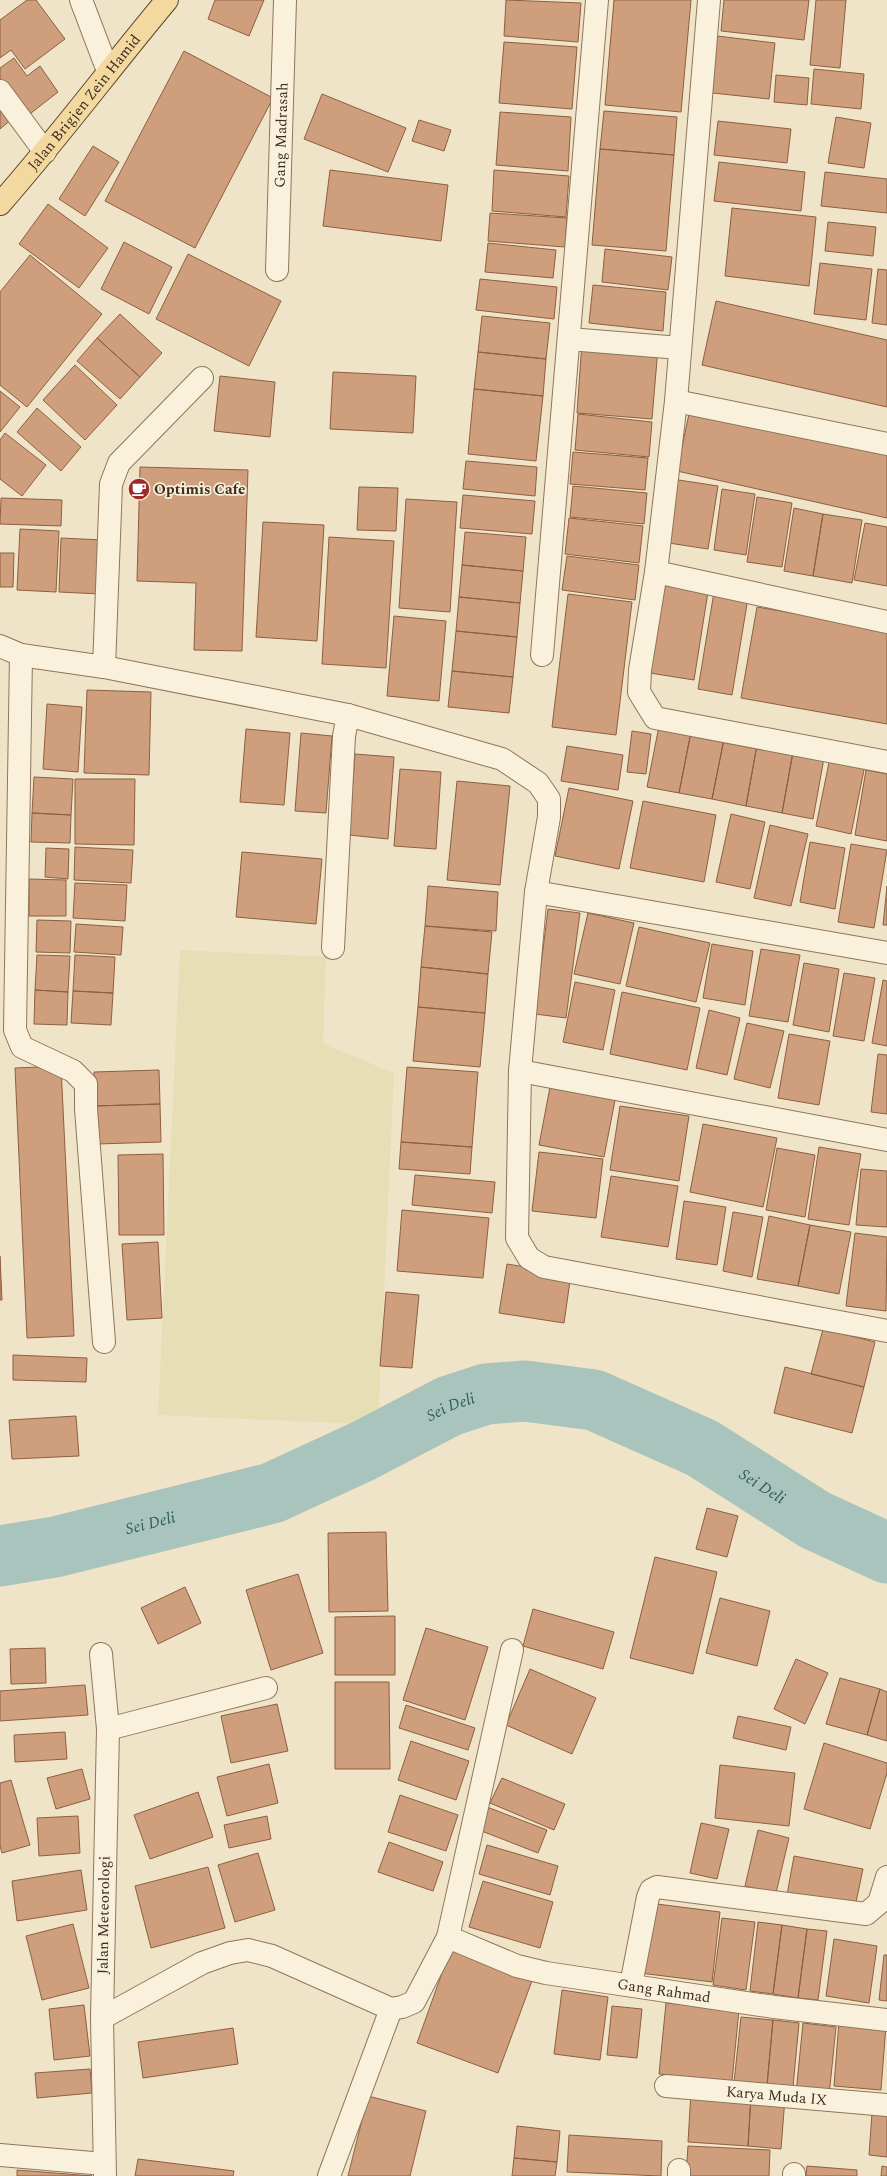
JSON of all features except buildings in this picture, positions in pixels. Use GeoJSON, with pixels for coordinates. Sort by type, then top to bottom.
{"type":"FeatureCollection","features":[{"type":"Feature","properties":{"kind":"main road","name":"Jalan Brigjen Zein Hamid"},"geometry":{"type":"LineString","coordinates":[[0,204],[45,152],[108,71],[167,0]]}},
{"type":"Feature","properties":{"kind":"street"},"geometry":{"type":"LineString","coordinates":[[81,0],[108,71]]}},
{"type":"Feature","properties":{"kind":"street","name":"Gang Madrasah"},"geometry":{"type":"LineString","coordinates":[[277,270],[284,0]]}},
{"type":"Feature","properties":{"kind":"street"},"geometry":{"type":"LineString","coordinates":[[542,655],[597,0]]}},
{"type":"Feature","properties":{"kind":"street"},"geometry":{"type":"LineString","coordinates":[[709,0],[676,401],[656,572],[640,670],[639,692],[655,718],[887,762]]}},
{"type":"Feature","properties":{"kind":"street"},"geometry":{"type":"LineString","coordinates":[[0,91],[45,152]]}},
{"type":"Feature","properties":{"kind":"street"},"geometry":{"type":"LineString","coordinates":[[569,339],[680,348]]}},
{"type":"Feature","properties":{"kind":"street"},"geometry":{"type":"LineString","coordinates":[[104,667],[111,484],[119,463],[202,378]]}},
{"type":"Feature","properties":{"kind":"street"},"geometry":{"type":"LineString","coordinates":[[676,401],[887,444]]}},
{"type":"Feature","properties":{"kind":"street"},"geometry":{"type":"LineString","coordinates":[[656,572],[887,622]]}},
{"type":"Feature","properties":{"kind":"street"},"geometry":{"type":"LineString","coordinates":[[0,646],[20,654],[104,667],[348,715],[502,758],[538,783],[549,799],[549,817],[536,892],[520,1071],[517,1238],[529,1258],[544,1267],[887,1331]]}},
{"type":"Feature","properties":{"kind":"street"},"geometry":{"type":"LineString","coordinates":[[20,654],[15,1030],[22,1047],[73,1071],[86,1084],[86,1109],[104,1342]]}},
{"type":"Feature","properties":{"kind":"street"},"geometry":{"type":"LineString","coordinates":[[333,948],[344,736],[348,715]]}},
{"type":"Feature","properties":{"kind":"street"},"geometry":{"type":"LineString","coordinates":[[536,892],[887,953]]}},
{"type":"Feature","properties":{"kind":"street"},"geometry":{"type":"LineString","coordinates":[[520,1071],[887,1140]]}},
{"type":"Feature","properties":{"kind":"street"},"geometry":{"type":"LineString","coordinates":[[102,2018],[202,1963],[230,1953],[248,1950],[272,1956],[391,2009],[402,2007],[414,2002],[448,1937],[512,1650]]}},
{"type":"Feature","properties":{"kind":"street","name":"Jalan Meteorologi"},"geometry":{"type":"LineString","coordinates":[[101,1654],[108,1729],[102,2018],[105,2170]]}},
{"type":"Feature","properties":{"kind":"street"},"geometry":{"type":"LineString","coordinates":[[108,1729],[266,1688]]}},
{"type":"Feature","properties":{"kind":"street"},"geometry":{"type":"LineString","coordinates":[[631,1985],[648,1896],[652,1890],[657,1887],[866,1914],[879,1903],[887,1877]]}},
{"type":"Feature","properties":{"kind":"street","name":"Gang Rahmad"},"geometry":{"type":"LineString","coordinates":[[448,1937],[517,1966],[546,1973],[774,2007],[887,2020]]}},
{"type":"Feature","properties":{"kind":"street"},"geometry":{"type":"LineString","coordinates":[[329,2176],[391,2009]]}},
{"type":"Feature","properties":{"kind":"street","name":"Karya Muda IX"},"geometry":{"type":"LineString","coordinates":[[666,2086],[887,2105]]}},
{"type":"Feature","properties":{"kind":"street"},"geometry":{"type":"LineString","coordinates":[[0,2155],[105,2170]]}},
{"type":"Feature","properties":{"kind":"shaded area"},"geometry":{"type":"Polygon","coordinates":[[[180,950],[326,957],[323,1044],[394,1073],[378,1425],[158,1415],[180,950]]]}},
{"type":"Feature","properties":{"kind":"waterway","name":"Sei Deli"},"geometry":{"type":"LineString","coordinates":[[0,1556],[55,1547],[272,1493],[363,1451],[449,1406],[486,1394],[525,1391],[594,1400],[702,1448],[815,1520],[887,1553]]}},
{"type":"Feature","properties":{"kind":"place","name":"Optimis Cafe"},"geometry":{"type":"Point","coordinates":[139,489]}}]}
